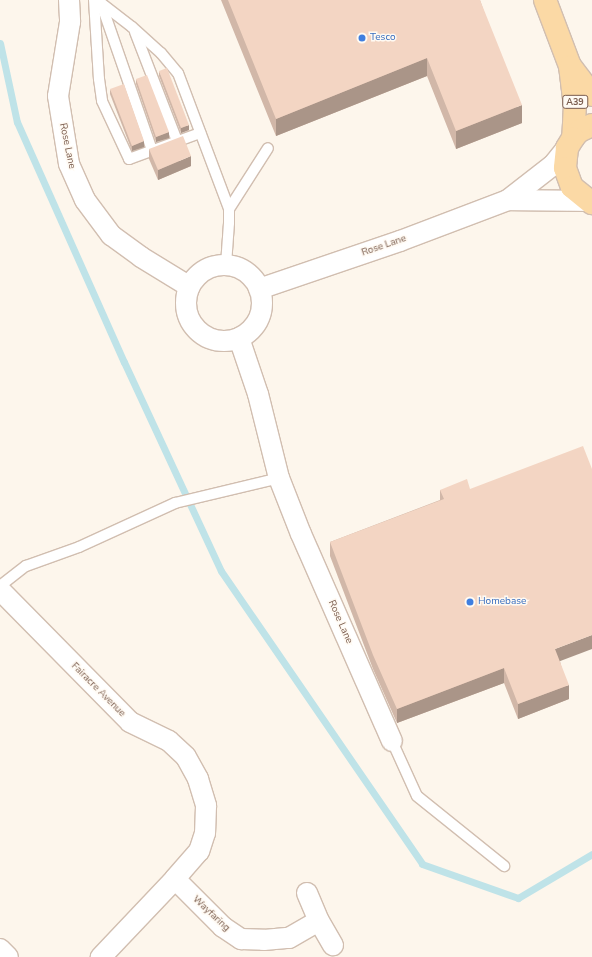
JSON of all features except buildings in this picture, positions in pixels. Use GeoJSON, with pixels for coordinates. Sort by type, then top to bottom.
{"type":"FeatureCollection","features":[{"type":"Feature","properties":{"kind":"main road","name":"A39"},"geometry":{"type":"LineString","coordinates":[[545,0],[570,66],[575,104],[570,143]]}},
{"type":"Feature","properties":{"kind":"main road","name":"A39"},"geometry":{"type":"LineString","coordinates":[[570,66],[592,95]]}},
{"type":"Feature","properties":{"kind":"main road"},"geometry":{"type":"LineString","coordinates":[[590,202],[572,187],[565,168],[570,143],[579,131],[592,125]]}},
{"type":"Feature","properties":{"kind":"street","name":"Rose Lane"},"geometry":{"type":"LineString","coordinates":[[69,0],[70,22],[58,96],[69,164],[85,200],[112,235],[141,257],[190,287]]}},
{"type":"Feature","properties":{"kind":"street","name":"Rose Lane"},"geometry":{"type":"LineString","coordinates":[[260,289],[400,241],[508,200],[554,165],[570,143]]}},
{"type":"Feature","properties":{"kind":"street","name":"Rose Lane"},"geometry":{"type":"LineString","coordinates":[[508,200],[590,202]]}},
{"type":"Feature","properties":{"kind":"street"},"geometry":{"type":"LineString","coordinates":[[226,265],[237,267],[249,274],[260,289],[262,307],[257,322],[249,332],[239,338],[227,341],[215,340],[201,333],[192,323],[186,304],[190,287],[199,274],[212,267],[226,265]]}},
{"type":"Feature","properties":{"kind":"street","name":"Rose Lane"},"geometry":{"type":"LineString","coordinates":[[239,338],[258,394],[279,478],[301,534],[392,741]]}},
{"type":"Feature","properties":{"kind":"street","name":"Fairacre Avenue"},"geometry":{"type":"LineString","coordinates":[[0,590],[130,722],[169,741],[186,757],[198,779],[206,806],[205,833],[198,851],[175,879],[101,957]]}},
{"type":"Feature","properties":{"kind":"street","name":"Wayfaring"},"geometry":{"type":"LineString","coordinates":[[175,879],[223,927],[241,939],[264,940],[289,938],[319,921]]}},
{"type":"Feature","properties":{"kind":"street"},"geometry":{"type":"LineString","coordinates":[[308,894],[319,921],[333,945]]}},
{"type":"Feature","properties":{"kind":"street"},"geometry":{"type":"LineString","coordinates":[[0,949],[8,957]]}},
{"type":"Feature","properties":{"kind":"lane"},"geometry":{"type":"LineString","coordinates":[[97,1],[161,53],[178,73],[229,209],[226,265]]}},
{"type":"Feature","properties":{"kind":"lane"},"geometry":{"type":"LineString","coordinates":[[97,1],[99,80],[102,100],[129,159],[200,133]]}},
{"type":"Feature","properties":{"kind":"lane"},"geometry":{"type":"LineString","coordinates":[[97,1],[152,150]]}},
{"type":"Feature","properties":{"kind":"lane"},"geometry":{"type":"LineString","coordinates":[[134,30],[177,141]]}},
{"type":"Feature","properties":{"kind":"lane"},"geometry":{"type":"LineString","coordinates":[[229,209],[268,148]]}},
{"type":"Feature","properties":{"kind":"lane"},"geometry":{"type":"LineString","coordinates":[[0,586],[26,566],[79,547],[175,503],[205,494],[240,489],[279,478]]}},
{"type":"Feature","properties":{"kind":"lane","name":"Rose Lane"},"geometry":{"type":"LineString","coordinates":[[392,741],[417,796],[504,866]]}},
{"type":"Feature","properties":{"kind":"waterway"},"geometry":{"type":"LineString","coordinates":[[0,43],[17,122],[124,362],[221,571],[422,864],[518,898],[592,854]]}},
{"type":"Feature","properties":{"kind":"place","name":"Tesco"},"geometry":{"type":"Point","coordinates":[362,38]}},
{"type":"Feature","properties":{"kind":"place","name":"Homebase"},"geometry":{"type":"Point","coordinates":[470,602]}}]}
